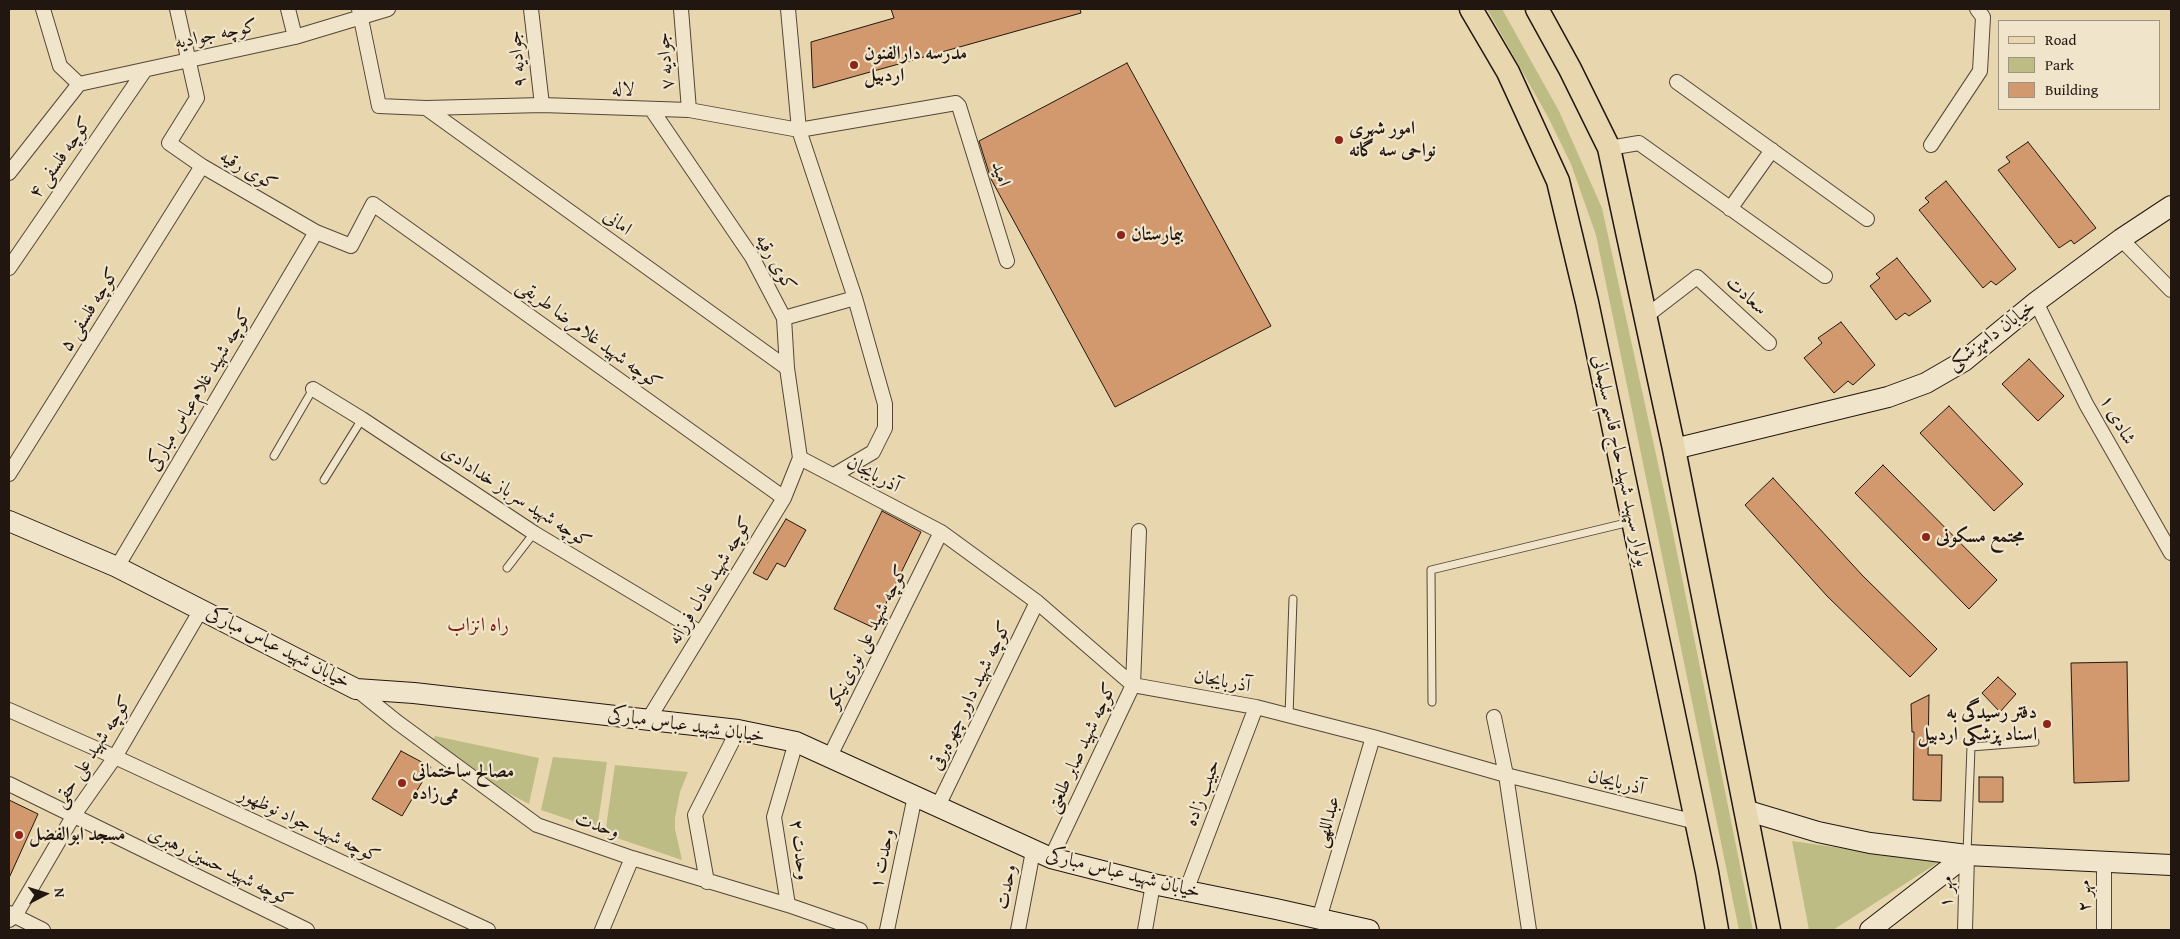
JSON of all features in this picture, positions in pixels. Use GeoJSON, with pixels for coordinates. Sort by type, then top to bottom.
{"type":"FeatureCollection","features":[{"type":"Feature","properties":{"kind":"main road","name":"بولوار سپهبد شهید حاج قاسم سلیمانی"},"geometry":{"type":"LineString","coordinates":[[1471,9],[1508,72],[1558,181],[1587,302],[1717,930]]}},
{"type":"Feature","properties":{"kind":"main road"},"geometry":{"type":"LineString","coordinates":[[1537,9],[1570,69],[1609,148],[1674,449],[1769,930]]}},
{"type":"Feature","properties":{"kind":"street"},"geometry":{"type":"LineString","coordinates":[[9,173],[79,84],[60,66],[43,9]]}},
{"type":"Feature","properties":{"kind":"street"},"geometry":{"type":"LineString","coordinates":[[177,9],[189,60]]}},
{"type":"Feature","properties":{"kind":"street"},"geometry":{"type":"LineString","coordinates":[[288,9],[295,37]]}},
{"type":"Feature","properties":{"kind":"street","name":"کوچه جوادیه"},"geometry":{"type":"LineString","coordinates":[[79,84],[295,37],[360,13],[388,9]]}},
{"type":"Feature","properties":{"kind":"street","name":"جوادیه ۹"},"geometry":{"type":"LineString","coordinates":[[531,9],[542,105]]}},
{"type":"Feature","properties":{"kind":"street","name":"جوادیه ۷"},"geometry":{"type":"LineString","coordinates":[[681,9],[689,110]]}},
{"type":"Feature","properties":{"kind":"street"},"geometry":{"type":"LineString","coordinates":[[788,9],[799,130],[855,298],[885,404],[885,428],[873,452],[834,474]]}},
{"type":"Feature","properties":{"kind":"street"},"geometry":{"type":"LineString","coordinates":[[1931,145],[1980,71],[1983,17],[1977,9]]}},
{"type":"Feature","properties":{"kind":"street","name":"لاله"},"geometry":{"type":"LineString","coordinates":[[360,13],[379,106],[426,108],[542,105],[689,110],[799,130],[952,103]]}},
{"type":"Feature","properties":{"kind":"street","name":"کوی رقیه"},"geometry":{"type":"LineString","coordinates":[[189,60],[198,98],[169,143],[202,166],[316,232],[351,246],[373,204]]}},
{"type":"Feature","properties":{"kind":"street","name":"کوچه فلسفی ۴"},"geometry":{"type":"LineString","coordinates":[[9,268],[145,70]]}},
{"type":"Feature","properties":{"kind":"street"},"geometry":{"type":"LineString","coordinates":[[1677,82],[1868,219]]}},
{"type":"Feature","properties":{"kind":"street","name":"امید"},"geometry":{"type":"LineString","coordinates":[[952,103],[956,103],[959,106],[1007,261]]}},
{"type":"Feature","properties":{"kind":"street","name":"امانی"},"geometry":{"type":"LineString","coordinates":[[426,108],[786,368]]}},
{"type":"Feature","properties":{"kind":"street","name":"کوی رقیه"},"geometry":{"type":"LineString","coordinates":[[652,110],[752,257],[784,318],[786,368],[800,458]]}},
{"type":"Feature","properties":{"kind":"street"},"geometry":{"type":"LineString","coordinates":[[1609,148],[1639,143],[1825,276]]}},
{"type":"Feature","properties":{"kind":"street"},"geometry":{"type":"LineString","coordinates":[[1730,209],[1772,150]]}},
{"type":"Feature","properties":{"kind":"street","name":"کوچه فلسفی ۵"},"geometry":{"type":"LineString","coordinates":[[9,474],[202,166]]}},
{"type":"Feature","properties":{"kind":"street","name":"کوچه شهید غلامرضا طریقی"},"geometry":{"type":"LineString","coordinates":[[373,204],[784,498]]}},
{"type":"Feature","properties":{"kind":"street","name":"خیابان دامپزشکی"},"geometry":{"type":"LineString","coordinates":[[1674,449],[1888,397],[1926,382],[1964,361],[2036,302],[2122,239],[2171,206]]}},
{"type":"Feature","properties":{"kind":"street","name":"کوچه شهید غلام‌عباس مبارکی"},"geometry":{"type":"LineString","coordinates":[[117,567],[316,232]]}},
{"type":"Feature","properties":{"kind":"street"},"geometry":{"type":"LineString","coordinates":[[2122,239],[2171,290]]}},
{"type":"Feature","properties":{"kind":"street","name":"سعادت"},"geometry":{"type":"LineString","coordinates":[[1645,318],[1697,277],[1769,343]]}},
{"type":"Feature","properties":{"kind":"street"},"geometry":{"type":"LineString","coordinates":[[784,318],[855,298]]}},
{"type":"Feature","properties":{"kind":"street","name":"شادی ۱"},"geometry":{"type":"LineString","coordinates":[[2036,302],[2086,404],[2171,553]]}},
{"type":"Feature","properties":{"kind":"street","name":"کوچه شهید سرباز خدادادی"},"geometry":{"type":"LineString","coordinates":[[313,389],[362,419],[534,533],[701,634]]}},
{"type":"Feature","properties":{"kind":"street","name":"کوچه شهید عادل فرزانه"},"geometry":{"type":"LineString","coordinates":[[648,720],[784,498],[800,458]]}},
{"type":"Feature","properties":{"kind":"street","name":"آذربایجان"},"geometry":{"type":"LineString","coordinates":[[800,458],[834,474],[941,532],[1037,602],[1133,685],[1256,707],[1373,737],[1506,775],[1696,822]]}},
{"type":"Feature","properties":{"kind":"street","name":"خیابان شهید عباس مبارکی"},"geometry":{"type":"LineString","coordinates":[[9,521],[117,567],[202,608],[356,688],[738,730],[796,742],[1042,855],[1152,884],[1369,930]]}},
{"type":"Feature","properties":{"kind":"street","name":"کوچه شهید صابر طلعتی"},"geometry":{"type":"LineString","coordinates":[[1042,855],[1133,685],[1139,531]]}},
{"type":"Feature","properties":{"kind":"street","name":"کوچه شهید علی نوری‌نیکو"},"geometry":{"type":"LineString","coordinates":[[829,758],[941,532]]}},
{"type":"Feature","properties":{"kind":"street","name":"کوچه شهید داور چهره‌برقی"},"geometry":{"type":"LineString","coordinates":[[938,806],[1037,602]]}},
{"type":"Feature","properties":{"kind":"street","name":"کوچه شهید علی حقی"},"geometry":{"type":"LineString","coordinates":[[11,916],[74,815],[115,757],[202,608]]}},
{"type":"Feature","properties":{"kind":"street","name":"وحدت"},"geometry":{"type":"LineString","coordinates":[[356,688],[397,722],[537,825],[632,858],[788,905],[860,930]]}},
{"type":"Feature","properties":{"kind":"street","name":"حبیب زاده"},"geometry":{"type":"LineString","coordinates":[[1186,891],[1256,707]]}},
{"type":"Feature","properties":{"kind":"street","name":"کوچه شهید جواد نوظهور"},"geometry":{"type":"LineString","coordinates":[[9,710],[115,757],[488,930]]}},
{"type":"Feature","properties":{"kind":"street"},"geometry":{"type":"LineString","coordinates":[[1494,717],[1506,775],[1529,930]]}},
{"type":"Feature","properties":{"kind":"street"},"geometry":{"type":"LineString","coordinates":[[707,882],[695,815],[738,730]]}},
{"type":"Feature","properties":{"kind":"street","name":"عبداللهی"},"geometry":{"type":"LineString","coordinates":[[1319,919],[1373,737]]}},
{"type":"Feature","properties":{"kind":"street","name":"وحدت ۲"},"geometry":{"type":"LineString","coordinates":[[788,905],[774,817],[796,742]]}},
{"type":"Feature","properties":{"kind":"street","name":"کوچه شهید حسین رهبری"},"geometry":{"type":"LineString","coordinates":[[9,784],[307,930]]}},
{"type":"Feature","properties":{"kind":"street","name":"وحدت ۱"},"geometry":{"type":"LineString","coordinates":[[887,930],[915,796]]}},
{"type":"Feature","properties":{"kind":"street"},"geometry":{"type":"LineString","coordinates":[[1745,810],[1818,832],[1870,843],[1967,855],[2171,864]]}},
{"type":"Feature","properties":{"kind":"street","name":"وحدت"},"geometry":{"type":"LineString","coordinates":[[1018,930],[1042,855]]}},
{"type":"Feature","properties":{"kind":"street"},"geometry":{"type":"LineString","coordinates":[[1870,930],[1967,855]]}},
{"type":"Feature","properties":{"kind":"street","name":"مهر ۱"},"geometry":{"type":"LineString","coordinates":[[1965,930],[1967,855]]}},
{"type":"Feature","properties":{"kind":"street"},"geometry":{"type":"LineString","coordinates":[[602,930],[632,858]]}},
{"type":"Feature","properties":{"kind":"street","name":"مهر ۲"},"geometry":{"type":"LineString","coordinates":[[2104,862],[2104,930]]}},
{"type":"Feature","properties":{"kind":"street"},"geometry":{"type":"LineString","coordinates":[[1145,930],[1152,884]]}},
{"type":"Feature","properties":{"kind":"street"},"geometry":{"type":"LineString","coordinates":[[11,916],[43,930]]}},
{"type":"Feature","properties":{"kind":"lane"},"geometry":{"type":"LineString","coordinates":[[274,456],[313,389]]}},
{"type":"Feature","properties":{"kind":"lane"},"geometry":{"type":"LineString","coordinates":[[324,480],[362,419]]}},
{"type":"Feature","properties":{"kind":"lane"},"geometry":{"type":"LineString","coordinates":[[1432,702],[1431,570],[1632,521]]}},
{"type":"Feature","properties":{"kind":"lane"},"geometry":{"type":"LineString","coordinates":[[507,568],[534,533]]}},
{"type":"Feature","properties":{"kind":"lane"},"geometry":{"type":"LineString","coordinates":[[1288,716],[1293,599]]}},
{"type":"Feature","properties":{"kind":"lane"},"geometry":{"type":"LineString","coordinates":[[1967,855],[1970,747],[2035,742]]}},
{"type":"Feature","properties":{"kind":"green space"},"geometry":{"type":"Polygon","coordinates":[[[1487,9],[1502,9],[1559,111],[1602,208],[1671,523],[1753,930],[1739,930],[1596,235],[1571,164],[1548,117],[1487,9]]]}},
{"type":"Feature","properties":{"kind":"green space"},"geometry":{"type":"Polygon","coordinates":[[[435,736],[539,758],[529,804],[506,792],[433,740],[435,736]]]}},
{"type":"Feature","properties":{"kind":"green space"},"geometry":{"type":"Polygon","coordinates":[[[553,757],[607,762],[597,829],[541,810],[553,757]]]}},
{"type":"Feature","properties":{"kind":"green space"},"geometry":{"type":"Polygon","coordinates":[[[615,765],[688,772],[680,792],[675,818],[675,829],[682,860],[605,834],[615,765]]]}},
{"type":"Feature","properties":{"kind":"green space"},"geometry":{"type":"Polygon","coordinates":[[[1792,841],[1939,862],[1833,930],[1809,930],[1792,841]]]}},
{"type":"Feature","properties":{"kind":"building","name":"مدرسه دارالفنون اردبیل"},"geometry":{"type":"Polygon","coordinates":[[[891,9],[1080,9],[1081,13],[813,88],[811,42],[894,18],[891,9]]]}},
{"type":"Feature","properties":{"kind":"building","name":"بیمارستان"},"geometry":{"type":"Polygon","coordinates":[[[1127,63],[1271,326],[1115,407],[991,179],[979,141],[1127,63]]]}},
{"type":"Feature","properties":{"kind":"building"},"geometry":{"type":"Polygon","coordinates":[[[2028,142],[2096,228],[2074,244],[2071,240],[2059,248],[1998,170],[2010,162],[2006,157],[2028,142]]]}},
{"type":"Feature","properties":{"kind":"building"},"geometry":{"type":"Polygon","coordinates":[[[1946,181],[2016,269],[1996,285],[1991,281],[1983,288],[1919,210],[1929,202],[1925,198],[1946,181]]]}},
{"type":"Feature","properties":{"kind":"building"},"geometry":{"type":"Polygon","coordinates":[[[1897,258],[1931,301],[1909,316],[1905,313],[1896,320],[1870,286],[1880,278],[1876,274],[1897,258]]]}},
{"type":"Feature","properties":{"kind":"building"},"geometry":{"type":"Polygon","coordinates":[[[1841,322],[1875,365],[1853,385],[1848,381],[1834,393],[1804,358],[1822,343],[1818,338],[1841,322]]]}},
{"type":"Feature","properties":{"kind":"building"},"geometry":{"type":"Polygon","coordinates":[[[2029,359],[2064,396],[2038,421],[2002,384],[2029,359]]]}},
{"type":"Feature","properties":{"kind":"building"},"geometry":{"type":"Polygon","coordinates":[[[1949,406],[2023,484],[1994,511],[1920,433],[1949,406]]]}},
{"type":"Feature","properties":{"kind":"building","name":"مجتمع مسکونی"},"geometry":{"type":"Polygon","coordinates":[[[1883,465],[1997,580],[1969,609],[1855,493],[1883,465]]]}},
{"type":"Feature","properties":{"kind":"building"},"geometry":{"type":"Polygon","coordinates":[[[1773,478],[1862,575],[1937,649],[1910,677],[1827,596],[1745,505],[1773,478]]]}},
{"type":"Feature","properties":{"kind":"building"},"geometry":{"type":"Polygon","coordinates":[[[882,511],[921,532],[874,628],[834,609],[882,511]]]}},
{"type":"Feature","properties":{"kind":"building"},"geometry":{"type":"Polygon","coordinates":[[[786,519],[806,530],[785,567],[777,563],[767,580],[753,573],[786,519]]]}},
{"type":"Feature","properties":{"kind":"building"},"geometry":{"type":"Polygon","coordinates":[[[2127,662],[2129,781],[2074,783],[2071,663],[2127,662]]]}},
{"type":"Feature","properties":{"kind":"building"},"geometry":{"type":"Polygon","coordinates":[[[1998,677],[2016,694],[2000,712],[1982,693],[1998,677]]]}},
{"type":"Feature","properties":{"kind":"building"},"geometry":{"type":"Polygon","coordinates":[[[1929,695],[1928,755],[1942,755],[1941,801],[1913,800],[1914,732],[1912,732],[1911,704],[1929,695]]]}},
{"type":"Feature","properties":{"kind":"building","name":"مصالح ساختمانی ممی‌زاده"},"geometry":{"type":"Polygon","coordinates":[[[401,751],[431,767],[402,816],[372,799],[401,751]]]}},
{"type":"Feature","properties":{"kind":"building"},"geometry":{"type":"Polygon","coordinates":[[[1979,777],[2003,777],[2003,802],[1979,802],[1979,777]]]}},
{"type":"Feature","properties":{"kind":"building","name":"مسجد ابوالفضل"},"geometry":{"type":"Polygon","coordinates":[[[9,800],[38,814],[9,878],[9,800]]]}},
{"type":"Feature","properties":{"kind":"place","name":"مدرسه دارالفنون اردبیل"},"geometry":{"type":"Point","coordinates":[854,65]}},
{"type":"Feature","properties":{"kind":"place","name":"امور شهری نواحی سه گانه"},"geometry":{"type":"Point","coordinates":[1339,140]}},
{"type":"Feature","properties":{"kind":"place","name":"بیمارستان"},"geometry":{"type":"Point","coordinates":[1121,235]}},
{"type":"Feature","properties":{"kind":"place","name":"مجتمع مسکونی"},"geometry":{"type":"Point","coordinates":[1926,537]}},
{"type":"Feature","properties":{"kind":"place","name":"دفتر رسیدگی به اسناد پزشکی اردبیل"},"geometry":{"type":"Point","coordinates":[2047,724]}},
{"type":"Feature","properties":{"kind":"place","name":"مصالح ساختمانی ممی‌زاده"},"geometry":{"type":"Point","coordinates":[402,783]}},
{"type":"Feature","properties":{"kind":"place","name":"مسجد ابوالفضل"},"geometry":{"type":"Point","coordinates":[19,835]}},
{"type":"Feature","properties":{"kind":"district","name":"راه انزاب"},"geometry":{"type":"Point","coordinates":[478,626]}}]}
